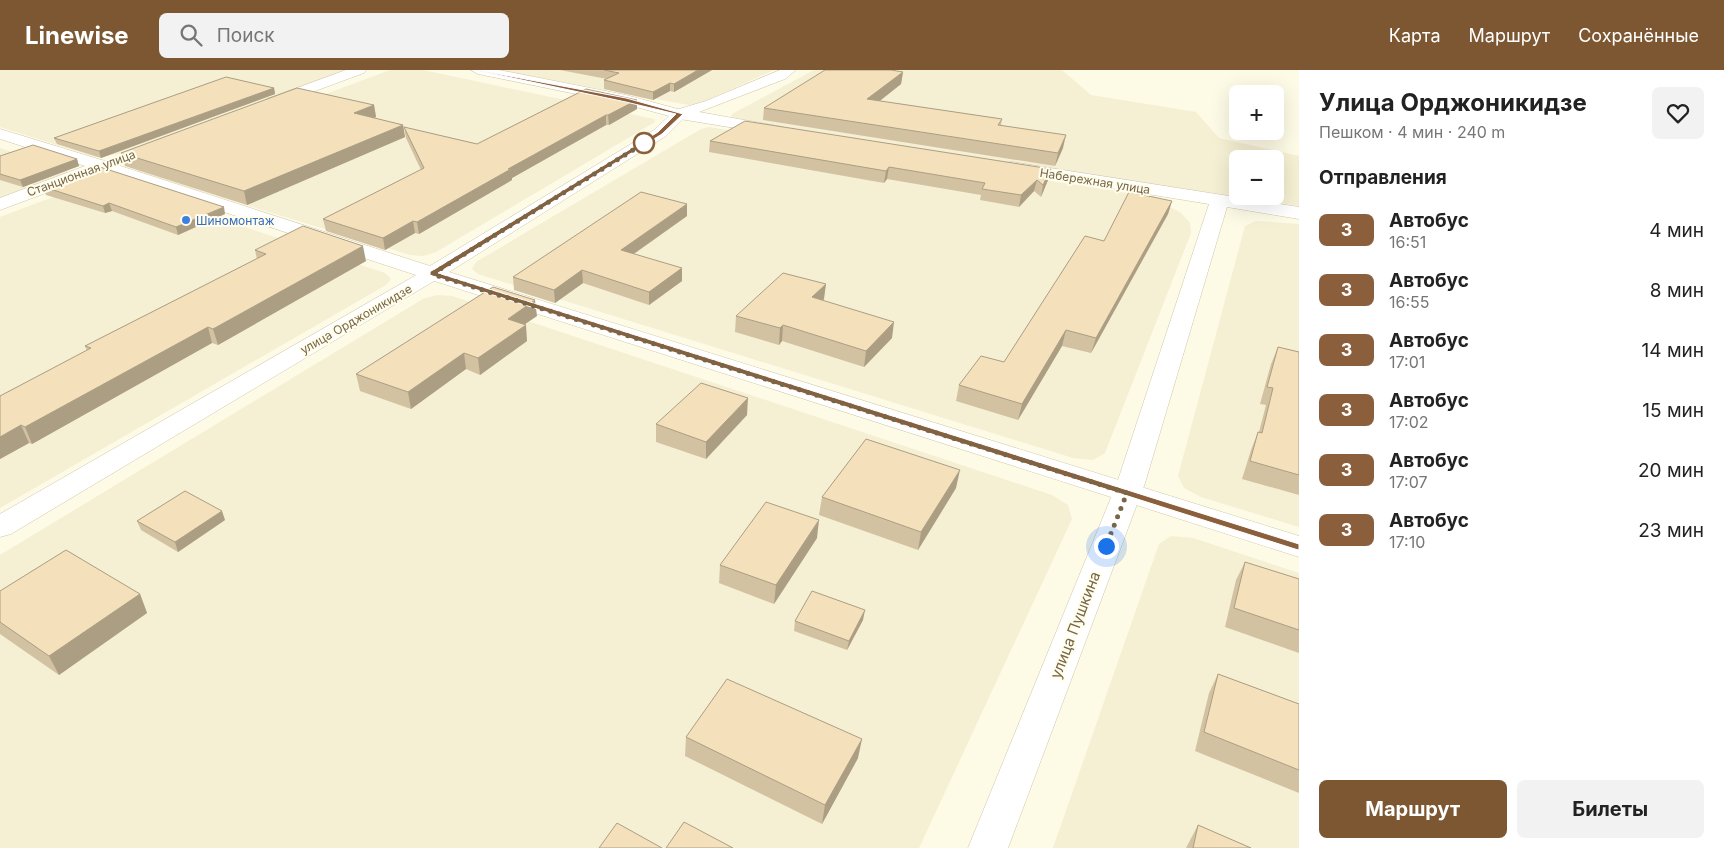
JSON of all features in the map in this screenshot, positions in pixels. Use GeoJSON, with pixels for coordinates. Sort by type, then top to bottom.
{"type":"FeatureCollection","features":[{"type":"Feature","properties":{"kind":"street"},"geometry":{"type":"LineString","coordinates":[[261,107],[360,70]]}},
{"type":"Feature","properties":{"kind":"street"},"geometry":{"type":"LineString","coordinates":[[478,70],[626,100],[680,114],[789,132]]}},
{"type":"Feature","properties":{"kind":"street","name":"улица Орджоникидзе"},"geometry":{"type":"LineString","coordinates":[[0,527],[432,274],[660,133],[680,114],[712,104],[789,70]]}},
{"type":"Feature","properties":{"kind":"street"},"geometry":{"type":"LineString","coordinates":[[0,134],[111,162],[432,274],[1299,547]]}},
{"type":"Feature","properties":{"kind":"street","name":"Станционная улица"},"geometry":{"type":"LineString","coordinates":[[0,204],[111,162]]}},
{"type":"Feature","properties":{"kind":"street","name":"Набережная улица"},"geometry":{"type":"LineString","coordinates":[[994,164],[1299,213]]}},
{"type":"Feature","properties":{"kind":"street","name":"улица Пушкина"},"geometry":{"type":"LineString","coordinates":[[988,848],[1127,493],[1219,200]]}},
{"type":"Feature","properties":{"kind":"shaded area"},"geometry":{"type":"Polygon","coordinates":[[[0,70],[344,70],[119,154],[95,157],[0,127],[0,70]]]}},
{"type":"Feature","properties":{"kind":"shaded area"},"geometry":{"type":"Polygon","coordinates":[[[390,70],[423,70],[654,119],[655,122],[436,252],[423,256],[410,255],[138,172],[135,168],[141,163],[390,70]]]}},
{"type":"Feature","properties":{"kind":"shaded area"},"geometry":{"type":"Polygon","coordinates":[[[497,70],[774,70],[699,104],[689,105],[497,70]]]}},
{"type":"Feature","properties":{"kind":"shaded area"},"geometry":{"type":"Polygon","coordinates":[[[814,70],[1062,70],[1091,95],[1196,112],[1219,138],[1272,150],[1229,150],[1229,195],[739,121],[731,118],[732,114],[814,70]]]}},
{"type":"Feature","properties":{"kind":"shaded area"},"geometry":{"type":"Polygon","coordinates":[[[709,127],[1121,192],[1165,204],[1181,213],[1190,223],[1191,233],[1105,453],[1093,460],[1073,458],[478,274],[472,269],[476,262],[701,129],[709,127]]]}},
{"type":"Feature","properties":{"kind":"shaded area"},"geometry":{"type":"Polygon","coordinates":[[[0,148],[66,170],[69,174],[0,200],[0,148]]]}},
{"type":"Feature","properties":{"kind":"shaded area"},"geometry":{"type":"Polygon","coordinates":[[[1284,153],[1299,156],[1299,206],[1284,204],[1284,153]]]}},
{"type":"Feature","properties":{"kind":"shaded area"},"geometry":{"type":"Polygon","coordinates":[[[110,183],[385,273],[391,279],[386,285],[0,508],[0,217],[85,185],[110,183]]]}},
{"type":"Feature","properties":{"kind":"shaded area"},"geometry":{"type":"Polygon","coordinates":[[[1256,221],[1299,224],[1299,527],[1201,497],[1184,488],[1178,476],[1245,226],[1256,221]]]}},
{"type":"Feature","properties":{"kind":"shaded area"},"geometry":{"type":"Polygon","coordinates":[[[437,295],[452,296],[1052,495],[1068,505],[1072,519],[919,848],[0,848],[0,555],[423,299],[437,295]]]}},
{"type":"Feature","properties":{"kind":"shaded area"},"geometry":{"type":"Polygon","coordinates":[[[1171,536],[1193,538],[1299,573],[1299,848],[1053,848],[1159,544],[1171,536]]]}},
{"type":"Feature","properties":{"kind":"building"},"geometry":{"type":"Polygon","coordinates":[[[604,70],[698,70],[674,84],[670,83],[653,92],[604,80],[619,73],[604,70]]]}},
{"type":"Feature","properties":{"kind":"building"},"geometry":{"type":"Polygon","coordinates":[[[825,70],[891,70],[903,72],[867,99],[1002,119],[998,125],[1066,135],[1058,153],[764,108],[825,70]]]}},
{"type":"Feature","properties":{"kind":"building"},"geometry":{"type":"Polygon","coordinates":[[[226,77],[274,88],[99,151],[54,138],[226,77]]]}},
{"type":"Feature","properties":{"kind":"building"},"geometry":{"type":"Polygon","coordinates":[[[297,88],[374,105],[354,113],[403,125],[244,191],[121,153],[297,88]]]}},
{"type":"Feature","properties":{"kind":"building"},"geometry":{"type":"Polygon","coordinates":[[[586,89],[637,100],[508,169],[511,169],[417,222],[413,221],[383,238],[323,219],[424,168],[404,127],[477,144],[586,89]]]}},
{"type":"Feature","properties":{"kind":"building"},"geometry":{"type":"Polygon","coordinates":[[[745,121],[1051,169],[1043,185],[1037,180],[1021,195],[982,189],[985,183],[889,167],[886,171],[710,141],[745,121]]]}},
{"type":"Feature","properties":{"kind":"building"},"geometry":{"type":"Polygon","coordinates":[[[33,145],[77,159],[20,180],[0,174],[0,156],[33,145]]]}},
{"type":"Feature","properties":{"kind":"building"},"geometry":{"type":"Polygon","coordinates":[[[100,167],[224,207],[176,227],[109,203],[103,206],[44,187],[100,167]]]}},
{"type":"Feature","properties":{"kind":"building"},"geometry":{"type":"Polygon","coordinates":[[[641,192],[687,204],[621,250],[682,268],[649,292],[582,270],[554,290],[513,277],[641,192]]]}},
{"type":"Feature","properties":{"kind":"building"},"geometry":{"type":"Polygon","coordinates":[[[1129,192],[1172,201],[1096,338],[1066,330],[1022,404],[959,385],[981,356],[1004,362],[1085,236],[1104,241],[1129,192]]]}},
{"type":"Feature","properties":{"kind":"building"},"geometry":{"type":"Polygon","coordinates":[[[303,226],[363,246],[213,329],[208,327],[25,427],[21,425],[0,437],[0,396],[91,348],[85,346],[266,254],[255,250],[303,226]]]}},
{"type":"Feature","properties":{"kind":"building"},"geometry":{"type":"Polygon","coordinates":[[[783,273],[826,284],[812,297],[894,322],[866,351],[783,325],[780,328],[736,316],[783,273]]]}},
{"type":"Feature","properties":{"kind":"building"},"geometry":{"type":"Polygon","coordinates":[[[493,287],[535,300],[508,319],[526,325],[478,358],[464,353],[408,392],[356,374],[493,287]]]}},
{"type":"Feature","properties":{"kind":"building"},"geometry":{"type":"Polygon","coordinates":[[[1278,347],[1299,352],[1299,475],[1250,461],[1258,432],[1262,433],[1273,388],[1267,387],[1278,347]]]}},
{"type":"Feature","properties":{"kind":"building"},"geometry":{"type":"Polygon","coordinates":[[[701,383],[748,398],[706,442],[656,424],[701,383]]]}},
{"type":"Feature","properties":{"kind":"building"},"geometry":{"type":"Polygon","coordinates":[[[866,439],[960,470],[921,532],[822,497],[866,439]]]}},
{"type":"Feature","properties":{"kind":"building"},"geometry":{"type":"Polygon","coordinates":[[[185,491],[222,511],[175,542],[137,521],[185,491]]]}},
{"type":"Feature","properties":{"kind":"building"},"geometry":{"type":"Polygon","coordinates":[[[766,502],[819,520],[776,585],[720,565],[766,502]]]}},
{"type":"Feature","properties":{"kind":"building"},"geometry":{"type":"Polygon","coordinates":[[[66,550],[140,594],[49,656],[0,622],[0,591],[66,550]]]}},
{"type":"Feature","properties":{"kind":"building"},"geometry":{"type":"Polygon","coordinates":[[[1245,562],[1299,579],[1299,630],[1234,608],[1245,562]]]}},
{"type":"Feature","properties":{"kind":"building"},"geometry":{"type":"Polygon","coordinates":[[[812,591],[865,610],[849,641],[795,621],[812,591]]]}},
{"type":"Feature","properties":{"kind":"building"},"geometry":{"type":"Polygon","coordinates":[[[1218,674],[1299,704],[1299,770],[1204,732],[1218,674]]]}},
{"type":"Feature","properties":{"kind":"building"},"geometry":{"type":"Polygon","coordinates":[[[727,679],[862,739],[825,805],[686,737],[727,679]]]}},
{"type":"Feature","properties":{"kind":"building"},"geometry":{"type":"Polygon","coordinates":[[[684,822],[733,848],[666,848],[684,822]]]}},
{"type":"Feature","properties":{"kind":"building"},"geometry":{"type":"Polygon","coordinates":[[[617,823],[662,848],[599,848],[617,823]]]}},
{"type":"Feature","properties":{"kind":"building"},"geometry":{"type":"Polygon","coordinates":[[[1198,825],[1251,848],[1193,848],[1198,825]]]}},
{"type":"Feature","properties":{"kind":"bus line","name":"3"},"geometry":{"type":"LineString","coordinates":[[477,70],[626,100],[680,114],[660,133],[432,274],[1299,547]]}},
{"type":"Feature","properties":{"kind":"place","name":"Шиномонтаж"},"geometry":{"type":"Point","coordinates":[186,220]}},
{"type":"Feature","properties":{"kind":"route"},"geometry":{"type":"LineString","coordinates":[[644,143],[646,142],[432,274],[1127,493],[1106,546]]}}]}
